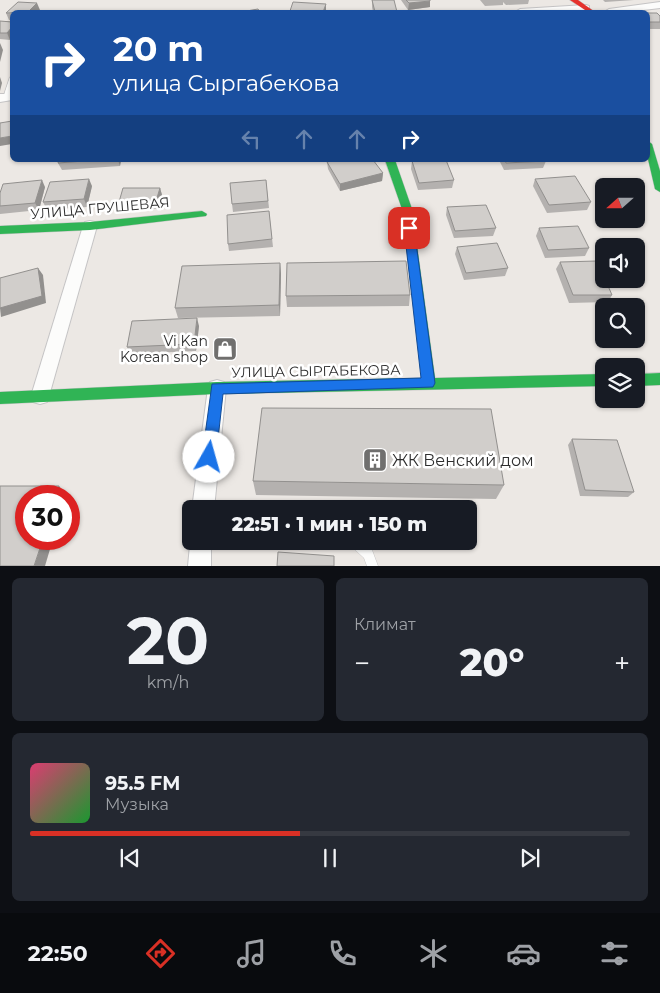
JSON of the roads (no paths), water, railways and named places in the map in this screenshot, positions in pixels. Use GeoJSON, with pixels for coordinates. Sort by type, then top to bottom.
{"type":"FeatureCollection","features":[{"type":"Feature","properties":{"kind":"street"},"geometry":{"type":"LineString","coordinates":[[573,0],[589,10]]}},
{"type":"Feature","properties":{"kind":"street"},"geometry":{"type":"LineString","coordinates":[[624,10],[660,5]]}},
{"type":"Feature","properties":{"kind":"street"},"geometry":{"type":"LineString","coordinates":[[650,152],[660,189]]}},
{"type":"Feature","properties":{"kind":"street"},"geometry":{"type":"LineString","coordinates":[[391,162],[407,209],[429,383]]}},
{"type":"Feature","properties":{"kind":"street","name":"УЛИЦА ГРУШЕВАЯ"},"geometry":{"type":"LineString","coordinates":[[0,230],[90,226],[202,214]]}},
{"type":"Feature","properties":{"kind":"street"},"geometry":{"type":"LineString","coordinates":[[40,396],[90,226]]}},
{"type":"Feature","properties":{"kind":"street"},"geometry":{"type":"LineString","coordinates":[[645,380],[660,379]]}},
{"type":"Feature","properties":{"kind":"street","name":"УЛИЦА СЫРГАБЕКОВА"},"geometry":{"type":"LineString","coordinates":[[0,398],[217,388],[595,380]]}},
{"type":"Feature","properties":{"kind":"street"},"geometry":{"type":"LineString","coordinates":[[204,500],[217,388]]}},
{"type":"Feature","properties":{"kind":"street"},"geometry":{"type":"LineString","coordinates":[[199,566],[200,550]]}},
{"type":"Feature","properties":{"kind":"lane"},"geometry":{"type":"LineString","coordinates":[[6,97],[10,84]]}},
{"type":"Feature","properties":{"kind":"lane"},"geometry":{"type":"LineString","coordinates":[[364,550],[368,554],[373,566]]}},
{"type":"Feature","properties":{"kind":"place","name":"Vi Kan Korean shop"},"geometry":{"type":"Point","coordinates":[225,349]}},
{"type":"Feature","properties":{"kind":"place","name":"ЖК Венский дом"},"geometry":{"type":"Point","coordinates":[375,460]}}]}
